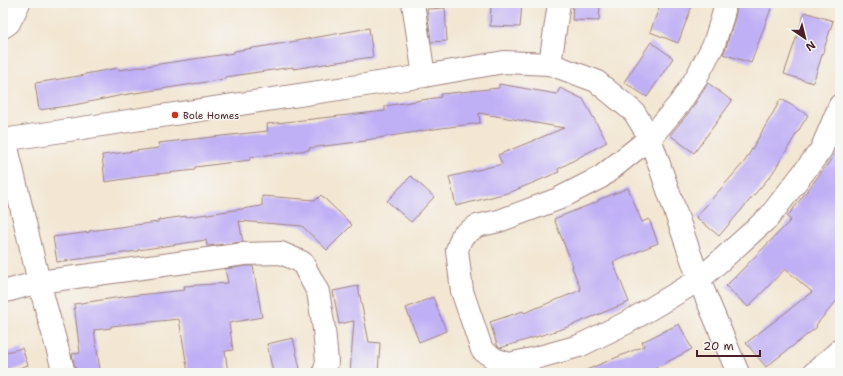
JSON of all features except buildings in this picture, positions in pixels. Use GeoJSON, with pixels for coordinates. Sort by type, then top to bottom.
{"type":"FeatureCollection","features":[{"type":"Feature","properties":{"kind":"street"},"geometry":{"type":"LineString","coordinates":[[3,27],[9,23],[20,3]]}},
{"type":"Feature","properties":{"kind":"street"},"geometry":{"type":"LineString","coordinates":[[413,3],[424,76]]}},
{"type":"Feature","properties":{"kind":"street"},"geometry":{"type":"LineString","coordinates":[[550,64],[559,3]]}},
{"type":"Feature","properties":{"kind":"street"},"geometry":{"type":"LineString","coordinates":[[725,3],[714,44],[696,78],[680,103],[650,138],[601,177],[558,199],[499,221],[478,226],[462,236],[457,250],[462,291],[482,350],[495,359],[509,364],[579,346],[628,322],[699,280],[769,217],[821,150],[840,105]]}},
{"type":"Feature","properties":{"kind":"street"},"geometry":{"type":"LineString","coordinates":[[64,373],[39,282],[4,139],[424,76],[504,62],[550,64],[596,81],[634,112],[650,138],[699,280],[738,373]]}},
{"type":"Feature","properties":{"kind":"street"},"geometry":{"type":"LineString","coordinates":[[3,292],[39,282],[244,254],[281,253],[302,262],[318,292],[324,329],[327,362],[324,373]]}},
{"type":"Feature","properties":{"kind":"street"},"geometry":{"type":"LineString","coordinates":[[814,373],[840,350]]}},
{"type":"Feature","properties":{"kind":"place","name":"Bole Homes"},"geometry":{"type":"Point","coordinates":[175,115]}}]}
